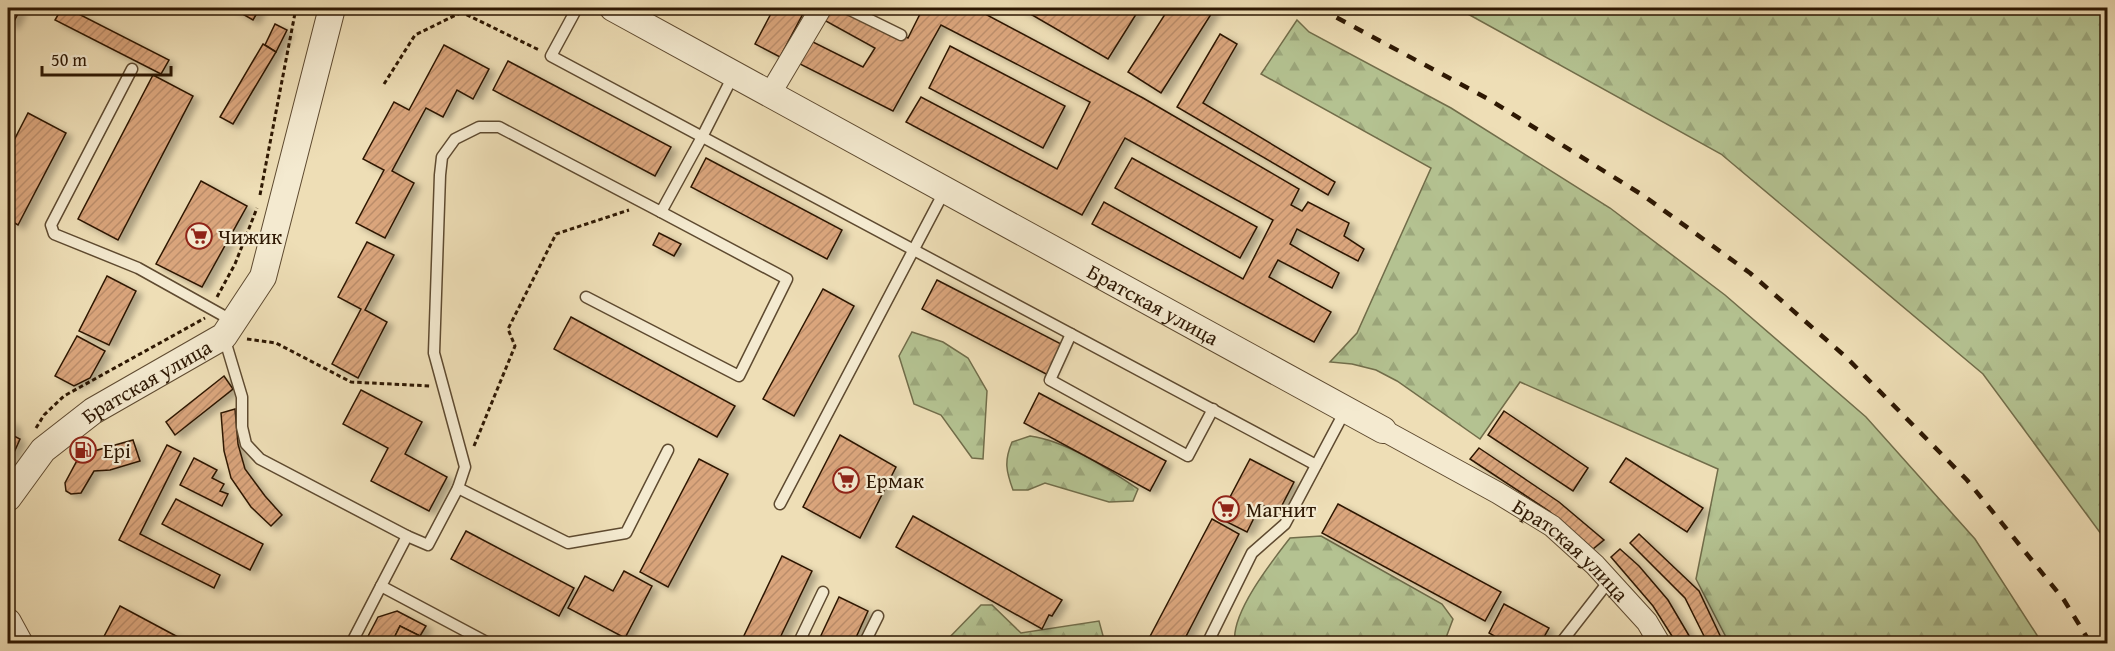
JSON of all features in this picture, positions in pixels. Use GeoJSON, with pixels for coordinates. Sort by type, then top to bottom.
{"type":"FeatureCollection","features":[{"type":"Feature","properties":{"kind":"street","name":"Братская улица"},"geometry":{"type":"LineString","coordinates":[[8,498],[43,450],[93,411],[229,328],[263,277],[332,8]]}},
{"type":"Feature","properties":{"kind":"street","name":"Братская улица"},"geometry":{"type":"LineString","coordinates":[[613,8],[1498,492],[1552,526],[1595,565],[1647,622],[1660,644]]}},
{"type":"Feature","properties":{"kind":"street"},"geometry":{"type":"LineString","coordinates":[[770,94],[821,8]]}},
{"type":"Feature","properties":{"kind":"street"},"geometry":{"type":"LineString","coordinates":[[8,622],[20,644]]}},
{"type":"Feature","properties":{"kind":"lane"},"geometry":{"type":"LineString","coordinates":[[577,8],[551,56],[1316,465]]}},
{"type":"Feature","properties":{"kind":"lane"},"geometry":{"type":"LineString","coordinates":[[846,8],[901,35]]}},
{"type":"Feature","properties":{"kind":"lane"},"geometry":{"type":"LineString","coordinates":[[132,69],[51,225],[54,234],[138,268],[211,308],[229,328],[242,397],[242,427],[246,444],[260,459],[407,536],[428,545],[458,488],[465,467],[434,353],[440,175],[442,157],[455,139],[479,127],[499,127],[787,279],[739,376],[586,297]]}},
{"type":"Feature","properties":{"kind":"lane"},"geometry":{"type":"LineString","coordinates":[[661,212],[734,74]]}},
{"type":"Feature","properties":{"kind":"lane"},"geometry":{"type":"LineString","coordinates":[[780,504],[945,189]]}},
{"type":"Feature","properties":{"kind":"lane"},"geometry":{"type":"LineString","coordinates":[[1071,334],[1050,380],[1188,456],[1213,409]]}},
{"type":"Feature","properties":{"kind":"lane"},"geometry":{"type":"LineString","coordinates":[[1207,644],[1251,553],[1285,524],[1346,409]]}},
{"type":"Feature","properties":{"kind":"lane"},"geometry":{"type":"LineString","coordinates":[[458,488],[568,543],[614,535],[626,532],[668,450]]}},
{"type":"Feature","properties":{"kind":"lane"},"geometry":{"type":"LineString","coordinates":[[351,644],[407,536]]}},
{"type":"Feature","properties":{"kind":"lane"},"geometry":{"type":"LineString","coordinates":[[1560,644],[1609,581]]}},
{"type":"Feature","properties":{"kind":"lane"},"geometry":{"type":"LineString","coordinates":[[381,586],[485,642]]}},
{"type":"Feature","properties":{"kind":"lane"},"geometry":{"type":"LineString","coordinates":[[798,644],[823,592]]}},
{"type":"Feature","properties":{"kind":"lane"},"geometry":{"type":"LineString","coordinates":[[864,644],[878,616]]}},
{"type":"Feature","properties":{"kind":"path"},"geometry":{"type":"LineString","coordinates":[[33,433],[44,415],[64,396],[203,321],[235,264],[259,204],[296,8]]}},
{"type":"Feature","properties":{"kind":"path"},"geometry":{"type":"LineString","coordinates":[[453,8],[463,10],[551,56]]}},
{"type":"Feature","properties":{"kind":"path"},"geometry":{"type":"LineString","coordinates":[[384,84],[415,35],[463,10]]}},
{"type":"Feature","properties":{"kind":"path"},"geometry":{"type":"LineString","coordinates":[[465,467],[515,346],[508,329],[556,234],[646,205]]}},
{"type":"Feature","properties":{"kind":"path"},"geometry":{"type":"LineString","coordinates":[[229,328],[276,343],[351,382],[444,387]]}},
{"type":"Feature","properties":{"kind":"green space"},"geometry":{"type":"Polygon","coordinates":[[[1457,8],[2107,8],[2107,542],[1983,374],[1721,154],[1457,8]]]}},
{"type":"Feature","properties":{"kind":"green space"},"geometry":{"type":"Polygon","coordinates":[[[1297,20],[1309,32],[1451,108],[1610,208],[1725,295],[1866,417],[1975,539],[2042,643],[1729,643],[1696,579],[1718,469],[1520,382],[1480,439],[1397,381],[1376,370],[1330,362],[1357,333],[1431,168],[1261,74],[1297,20]]]}},
{"type":"Feature","properties":{"kind":"green space"},"geometry":{"type":"Polygon","coordinates":[[[912,332],[943,342],[968,358],[987,391],[983,459],[972,458],[941,415],[914,404],[899,356],[912,332]]]}},
{"type":"Feature","properties":{"kind":"green space"},"geometry":{"type":"Polygon","coordinates":[[[1030,436],[1073,450],[1114,473],[1138,489],[1133,501],[1109,502],[1045,483],[1028,490],[1013,490],[1007,466],[1009,449],[1012,442],[1030,436]]]}},
{"type":"Feature","properties":{"kind":"green space"},"geometry":{"type":"Polygon","coordinates":[[[1321,536],[1442,604],[1453,619],[1444,643],[1235,643],[1235,631],[1245,603],[1290,538],[1321,536]]]}},
{"type":"Feature","properties":{"kind":"green space"},"geometry":{"type":"Polygon","coordinates":[[[981,605],[992,605],[1021,633],[1099,621],[1105,643],[944,643],[981,605]]]}},
{"type":"Feature","properties":{"kind":"building"},"geometry":{"type":"Polygon","coordinates":[[[8,8],[21,8],[12,25],[8,22],[8,8]]]}},
{"type":"Feature","properties":{"kind":"building"},"geometry":{"type":"Polygon","coordinates":[[[62,8],[67,8],[169,60],[161,74],[55,20],[62,8]]]}},
{"type":"Feature","properties":{"kind":"building"},"geometry":{"type":"Polygon","coordinates":[[[232,8],[260,8],[253,20],[232,8]]]}},
{"type":"Feature","properties":{"kind":"building"},"geometry":{"type":"Polygon","coordinates":[[[774,8],[806,8],[780,57],[755,44],[774,8]]]}},
{"type":"Feature","properties":{"kind":"building"},"geometry":{"type":"Polygon","coordinates":[[[832,8],[849,8],[908,38],[923,8],[974,8],[1143,98],[1299,189],[1291,205],[1302,211],[1308,202],[1349,223],[1344,236],[1364,249],[1358,261],[1297,229],[1290,244],[1339,273],[1332,288],[1278,260],[1269,277],[1331,312],[1314,342],[1092,224],[1104,202],[1243,279],[1273,220],[1125,138],[1082,215],[906,122],[921,97],[1057,169],[1090,102],[941,25],[893,111],[798,63],[809,40],[863,67],[875,48],[824,20],[832,8]]]}},
{"type":"Feature","properties":{"kind":"building"},"geometry":{"type":"Polygon","coordinates":[[[1020,8],[1140,8],[1108,59],[1020,8]]]}},
{"type":"Feature","properties":{"kind":"building"},"geometry":{"type":"Polygon","coordinates":[[[1169,8],[1215,8],[1161,93],[1128,72],[1169,8]]]}},
{"type":"Feature","properties":{"kind":"building"},"geometry":{"type":"Polygon","coordinates":[[[275,24],[287,30],[276,52],[265,45],[275,24]]]}},
{"type":"Feature","properties":{"kind":"building"},"geometry":{"type":"Polygon","coordinates":[[[1220,34],[1237,44],[1203,103],[1335,182],[1328,195],[1177,107],[1220,34]]]}},
{"type":"Feature","properties":{"kind":"building"},"geometry":{"type":"Polygon","coordinates":[[[263,44],[276,52],[233,124],[220,117],[263,44]]]}},
{"type":"Feature","properties":{"kind":"building"},"geometry":{"type":"Polygon","coordinates":[[[444,45],[489,69],[473,99],[457,90],[443,117],[426,108],[392,171],[414,183],[385,238],[356,223],[384,170],[363,159],[394,102],[409,110],[444,45]]]}},
{"type":"Feature","properties":{"kind":"building"},"geometry":{"type":"Polygon","coordinates":[[[950,46],[1065,106],[1043,148],[929,88],[950,46]]]}},
{"type":"Feature","properties":{"kind":"building"},"geometry":{"type":"Polygon","coordinates":[[[508,61],[671,147],[655,176],[493,90],[508,61]]]}},
{"type":"Feature","properties":{"kind":"building"},"geometry":{"type":"Polygon","coordinates":[[[153,75],[193,96],[118,240],[78,219],[153,75]]]}},
{"type":"Feature","properties":{"kind":"building"},"geometry":{"type":"Polygon","coordinates":[[[28,113],[66,133],[18,225],[8,219],[8,152],[28,113]]]}},
{"type":"Feature","properties":{"kind":"building"},"geometry":{"type":"Polygon","coordinates":[[[706,158],[842,230],[827,259],[691,187],[706,158]]]}},
{"type":"Feature","properties":{"kind":"building"},"geometry":{"type":"Polygon","coordinates":[[[1132,158],[1257,227],[1240,258],[1115,188],[1132,158]]]}},
{"type":"Feature","properties":{"kind":"building"},"geometry":{"type":"Polygon","coordinates":[[[201,181],[247,206],[202,287],[156,264],[201,181]]]}},
{"type":"Feature","properties":{"kind":"building"},"geometry":{"type":"Polygon","coordinates":[[[659,233],[681,244],[674,256],[653,245],[659,233]]]}},
{"type":"Feature","properties":{"kind":"building"},"geometry":{"type":"Polygon","coordinates":[[[367,242],[394,255],[365,310],[387,322],[358,378],[332,364],[361,309],[338,297],[367,242]]]}},
{"type":"Feature","properties":{"kind":"building"},"geometry":{"type":"Polygon","coordinates":[[[107,276],[136,291],[109,345],[79,331],[107,276]]]}},
{"type":"Feature","properties":{"kind":"building"},"geometry":{"type":"Polygon","coordinates":[[[937,280],[1063,345],[1048,375],[922,309],[937,280]]]}},
{"type":"Feature","properties":{"kind":"building"},"geometry":{"type":"Polygon","coordinates":[[[823,289],[854,306],[794,416],[763,399],[823,289]]]}},
{"type":"Feature","properties":{"kind":"building"},"geometry":{"type":"Polygon","coordinates":[[[571,317],[735,406],[717,437],[554,349],[571,317]]]}},
{"type":"Feature","properties":{"kind":"building"},"geometry":{"type":"Polygon","coordinates":[[[77,336],[105,351],[90,378],[74,386],[55,376],[77,336]]]}},
{"type":"Feature","properties":{"kind":"building"},"geometry":{"type":"Polygon","coordinates":[[[224,376],[233,389],[175,435],[166,422],[224,376]]]}},
{"type":"Feature","properties":{"kind":"building"},"geometry":{"type":"Polygon","coordinates":[[[361,390],[422,422],[405,454],[447,477],[429,511],[371,481],[388,448],[343,424],[361,390]]]}},
{"type":"Feature","properties":{"kind":"building"},"geometry":{"type":"Polygon","coordinates":[[[1039,393],[1166,461],[1150,491],[1024,423],[1039,393]]]}},
{"type":"Feature","properties":{"kind":"building"},"geometry":{"type":"Polygon","coordinates":[[[235,409],[238,444],[245,469],[282,515],[271,526],[251,507],[231,478],[224,451],[221,413],[235,409]]]}},
{"type":"Feature","properties":{"kind":"building"},"geometry":{"type":"Polygon","coordinates":[[[1504,411],[1588,468],[1573,491],[1488,435],[1504,411]]]}},
{"type":"Feature","properties":{"kind":"building"},"geometry":{"type":"Polygon","coordinates":[[[8,420],[14,425],[14,436],[20,439],[8,466],[8,420]]]}},
{"type":"Feature","properties":{"kind":"building"},"geometry":{"type":"Polygon","coordinates":[[[840,435],[896,467],[860,538],[803,507],[840,435]]]}},
{"type":"Feature","properties":{"kind":"building"},"geometry":{"type":"Polygon","coordinates":[[[133,440],[140,461],[110,470],[94,471],[81,493],[71,494],[66,491],[65,483],[80,455],[133,440]]]}},
{"type":"Feature","properties":{"kind":"building"},"geometry":{"type":"Polygon","coordinates":[[[167,445],[181,452],[140,534],[220,575],[214,588],[119,540],[167,445]]]}},
{"type":"Feature","properties":{"kind":"building"},"geometry":{"type":"Polygon","coordinates":[[[1479,448],[1559,502],[1604,540],[1593,549],[1549,511],[1470,459],[1479,448]]]}},
{"type":"Feature","properties":{"kind":"building"},"geometry":{"type":"Polygon","coordinates":[[[194,458],[217,470],[212,478],[224,484],[220,491],[228,494],[222,506],[180,485],[194,458]]]}},
{"type":"Feature","properties":{"kind":"building"},"geometry":{"type":"Polygon","coordinates":[[[1626,458],[1703,508],[1687,532],[1610,482],[1626,458]]]}},
{"type":"Feature","properties":{"kind":"building"},"geometry":{"type":"Polygon","coordinates":[[[699,459],[728,474],[668,587],[640,572],[699,459]]]}},
{"type":"Feature","properties":{"kind":"building"},"geometry":{"type":"Polygon","coordinates":[[[1250,459],[1294,482],[1278,513],[1261,504],[1247,532],[1219,518],[1250,459]]]}},
{"type":"Feature","properties":{"kind":"building"},"geometry":{"type":"Polygon","coordinates":[[[176,499],[263,544],[250,570],[162,524],[176,499]]]}},
{"type":"Feature","properties":{"kind":"building"},"geometry":{"type":"Polygon","coordinates":[[[1338,504],[1501,592],[1485,621],[1322,533],[1338,504]]]}},
{"type":"Feature","properties":{"kind":"building"},"geometry":{"type":"Polygon","coordinates":[[[913,516],[1062,600],[1052,616],[1049,615],[1042,629],[896,547],[913,516]]]}},
{"type":"Feature","properties":{"kind":"building"},"geometry":{"type":"Polygon","coordinates":[[[1212,519],[1239,534],[1182,644],[1146,644],[1212,519]]]}},
{"type":"Feature","properties":{"kind":"building"},"geometry":{"type":"Polygon","coordinates":[[[466,531],[574,588],[559,616],[451,559],[466,531]]]}},
{"type":"Feature","properties":{"kind":"building"},"geometry":{"type":"Polygon","coordinates":[[[1639,534],[1699,591],[1724,644],[1708,644],[1685,598],[1630,543],[1639,534]]]}},
{"type":"Feature","properties":{"kind":"building"},"geometry":{"type":"Polygon","coordinates":[[[1620,549],[1639,566],[1668,600],[1694,644],[1677,644],[1653,606],[1611,557],[1620,549]]]}},
{"type":"Feature","properties":{"kind":"building"},"geometry":{"type":"Polygon","coordinates":[[[782,556],[812,571],[777,644],[740,644],[782,556]]]}},
{"type":"Feature","properties":{"kind":"building"},"geometry":{"type":"Polygon","coordinates":[[[624,571],[652,586],[625,638],[568,608],[585,576],[613,591],[624,571]]]}},
{"type":"Feature","properties":{"kind":"building"},"geometry":{"type":"Polygon","coordinates":[[[839,597],[868,611],[853,644],[817,644],[839,597]]]}},
{"type":"Feature","properties":{"kind":"building"},"geometry":{"type":"Polygon","coordinates":[[[1504,604],[1549,628],[1540,644],[1504,644],[1505,642],[1489,633],[1504,604]]]}},
{"type":"Feature","properties":{"kind":"building"},"geometry":{"type":"Polygon","coordinates":[[[120,606],[191,644],[100,644],[120,606]]]}},
{"type":"Feature","properties":{"kind":"building"},"geometry":{"type":"Polygon","coordinates":[[[397,611],[426,626],[420,636],[400,626],[391,644],[364,644],[378,617],[397,611]]]}},
{"type":"Feature","properties":{"kind":"building"},"geometry":{"type":"Polygon","coordinates":[[[400,626],[420,636],[433,644],[391,644],[400,626]]]}},
{"type":"Feature","properties":{"kind":"railway"},"geometry":{"type":"LineString","coordinates":[[1319,8],[1490,100],[1644,196],[1750,273],[1846,357],[1967,480],[2064,600],[2091,644]]}},
{"type":"Feature","properties":{"kind":"place","name":"Чижик"},"geometry":{"type":"Point","coordinates":[199,236]}},
{"type":"Feature","properties":{"kind":"place","name":"Epi"},"geometry":{"type":"Point","coordinates":[83,450]}},
{"type":"Feature","properties":{"kind":"place","name":"Ермак"},"geometry":{"type":"Point","coordinates":[846,480]}},
{"type":"Feature","properties":{"kind":"place","name":"Магнит"},"geometry":{"type":"Point","coordinates":[1226,509]}}]}
